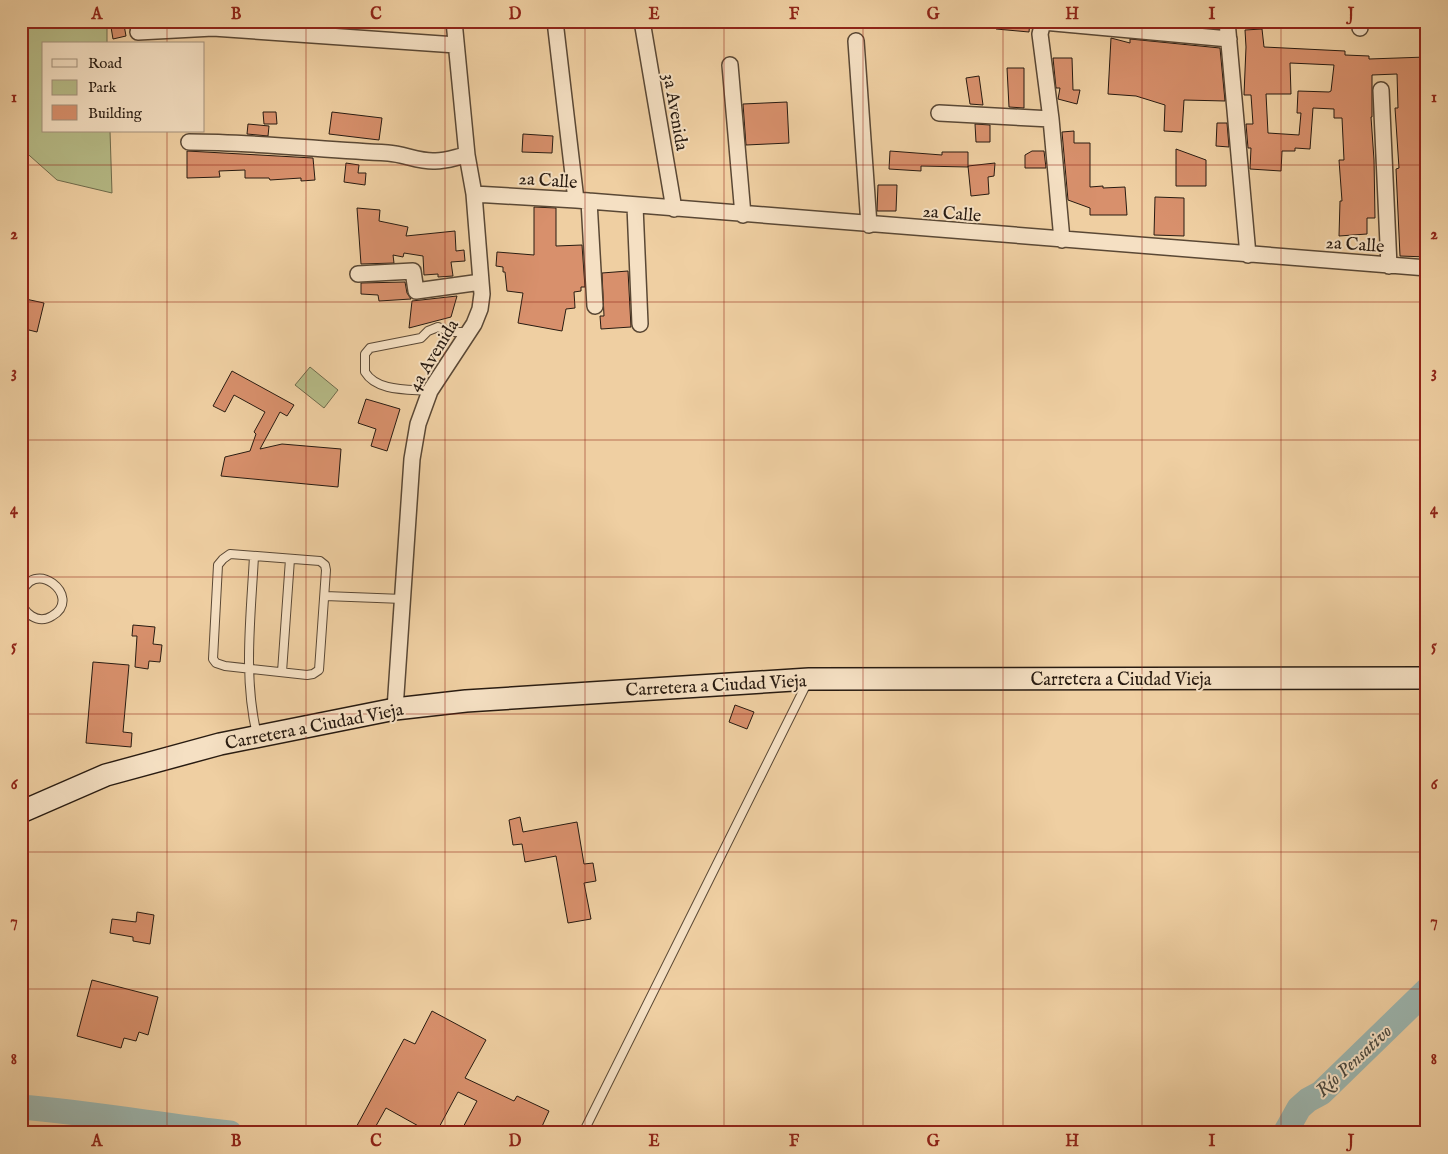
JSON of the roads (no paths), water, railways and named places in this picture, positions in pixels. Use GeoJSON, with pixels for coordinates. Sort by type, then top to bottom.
{"type":"FeatureCollection","features":[{"type":"Feature","properties":{"kind":"main road","name":"Carretera a Ciudad Vieja"},"geometry":{"type":"LineString","coordinates":[[21,812],[106,775],[220,744],[395,709],[466,700],[809,679],[1427,678]]}},
{"type":"Feature","properties":{"kind":"street","name":"4a Avenida"},"geometry":{"type":"LineString","coordinates":[[395,709],[412,459],[418,424],[430,391],[468,332],[480,309],[481,282],[474,194],[467,155],[454,21]]}},
{"type":"Feature","properties":{"kind":"street"},"geometry":{"type":"LineString","coordinates":[[555,21],[583,201],[595,306]]}},
{"type":"Feature","properties":{"kind":"street","name":"3a Avenida"},"geometry":{"type":"LineString","coordinates":[[642,21],[674,209]]}},
{"type":"Feature","properties":{"kind":"street"},"geometry":{"type":"LineString","coordinates":[[1227,21],[1248,255]]}},
{"type":"Feature","properties":{"kind":"street"},"geometry":{"type":"LineString","coordinates":[[1062,240],[1051,119],[1040,34],[1043,22],[1228,39]]}},
{"type":"Feature","properties":{"kind":"street"},"geometry":{"type":"LineString","coordinates":[[138,32],[213,28],[456,45]]}},
{"type":"Feature","properties":{"kind":"street"},"geometry":{"type":"LineString","coordinates":[[856,41],[869,225]]}},
{"type":"Feature","properties":{"kind":"street"},"geometry":{"type":"LineString","coordinates":[[730,65],[743,215]]}},
{"type":"Feature","properties":{"kind":"street"},"geometry":{"type":"LineString","coordinates":[[1381,90],[1389,266]]}},
{"type":"Feature","properties":{"kind":"street"},"geometry":{"type":"LineString","coordinates":[[939,113],[1051,119]]}},
{"type":"Feature","properties":{"kind":"street"},"geometry":{"type":"LineString","coordinates":[[189,142],[241,142],[391,153],[431,161],[467,155]]}},
{"type":"Feature","properties":{"kind":"street","name":"2a Calle"},"geometry":{"type":"LineString","coordinates":[[474,194],[1427,268]]}},
{"type":"Feature","properties":{"kind":"street"},"geometry":{"type":"LineString","coordinates":[[635,206],[640,324]]}},
{"type":"Feature","properties":{"kind":"street"},"geometry":{"type":"LineString","coordinates":[[358,274],[413,271],[416,290],[481,282]]}},
{"type":"Feature","properties":{"kind":"lane"},"geometry":{"type":"LineString","coordinates":[[430,391],[381,386],[368,378],[364,372],[365,354],[370,348],[421,338],[428,331],[438,327],[451,332],[468,332]]}},
{"type":"Feature","properties":{"kind":"lane"},"geometry":{"type":"LineString","coordinates":[[230,554],[290,559],[320,561],[325,565],[325,596],[319,670],[307,675],[216,664],[213,659],[218,565],[230,554]]}},
{"type":"Feature","properties":{"kind":"lane"},"geometry":{"type":"LineString","coordinates":[[254,556],[249,669],[251,710],[258,736]]}},
{"type":"Feature","properties":{"kind":"lane"},"geometry":{"type":"LineString","coordinates":[[282,672],[290,559]]}},
{"type":"Feature","properties":{"kind":"lane"},"geometry":{"type":"LineString","coordinates":[[43,578],[55,583],[61,594],[60,607],[52,616],[40,619],[28,614],[21,598],[26,586],[37,579],[43,578]]}},
{"type":"Feature","properties":{"kind":"lane"},"geometry":{"type":"LineString","coordinates":[[325,596],[403,599]]}},
{"type":"Feature","properties":{"kind":"lane"},"geometry":{"type":"LineString","coordinates":[[21,622],[28,614]]}},
{"type":"Feature","properties":{"kind":"lane"},"geometry":{"type":"LineString","coordinates":[[583,1133],[809,679]]}},
{"type":"Feature","properties":{"kind":"waterway"},"geometry":{"type":"LineString","coordinates":[[1426,21],[1427,30]]}},
{"type":"Feature","properties":{"kind":"waterway","name":"Río Pensativo"},"geometry":{"type":"LineString","coordinates":[[1285,1133],[1299,1108],[1308,1100],[1321,1093],[1427,990]]}},
{"type":"Feature","properties":{"kind":"waterway","name":"Río Pensativo"},"geometry":{"type":"LineString","coordinates":[[21,1107],[230,1133]]}}]}
